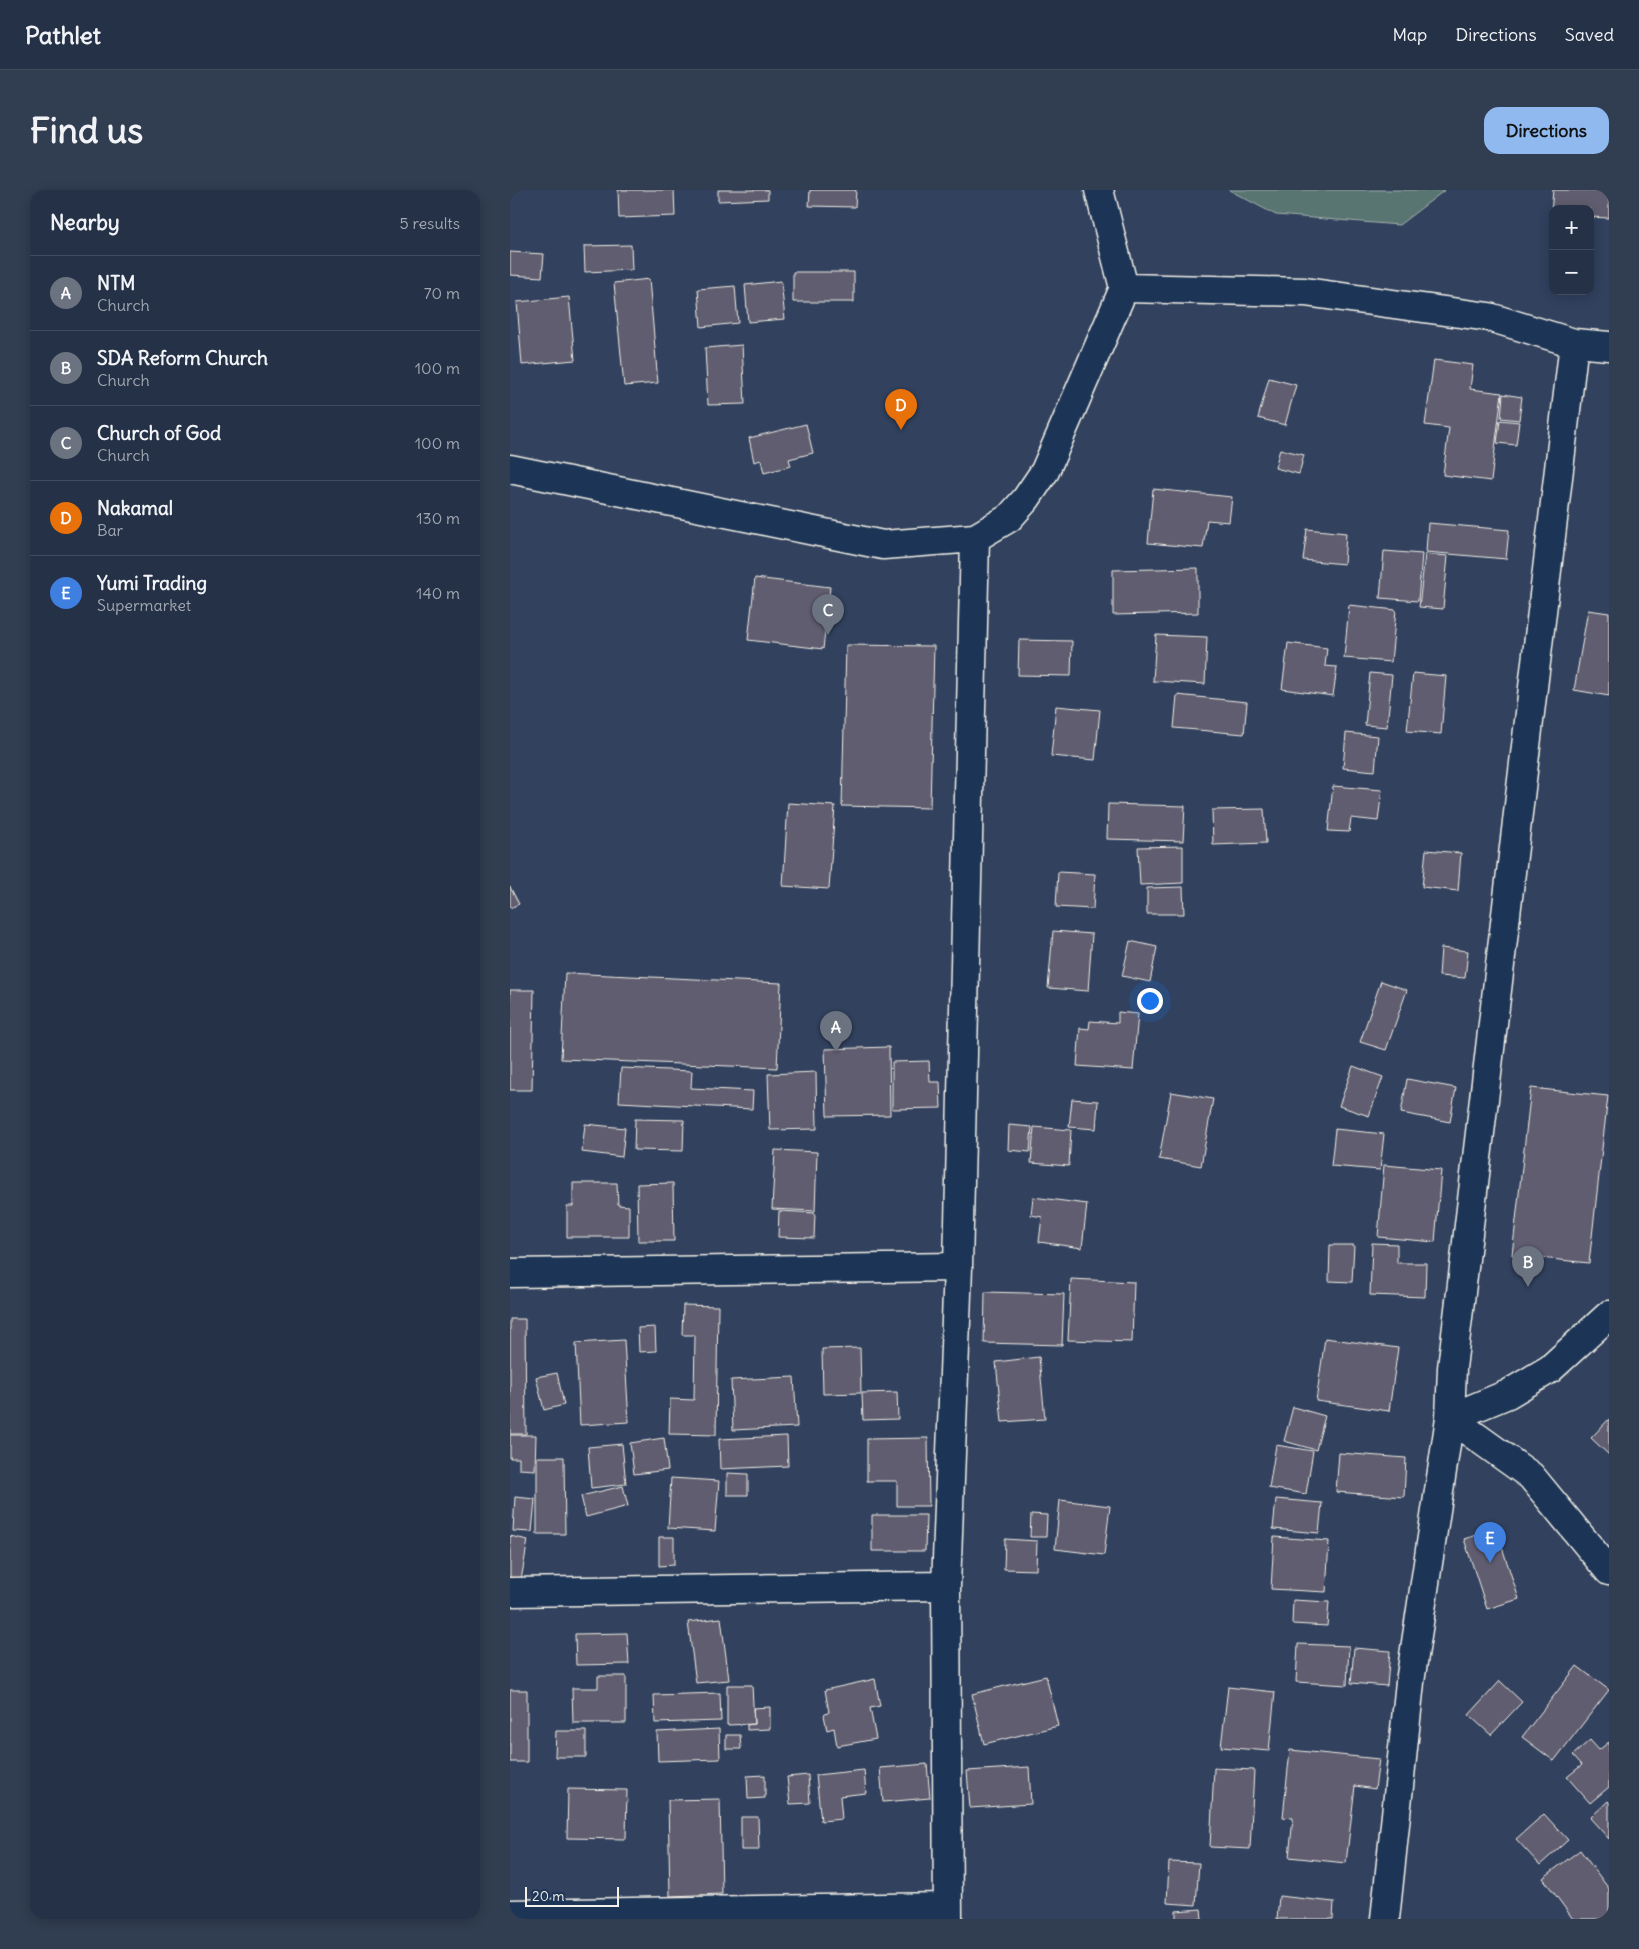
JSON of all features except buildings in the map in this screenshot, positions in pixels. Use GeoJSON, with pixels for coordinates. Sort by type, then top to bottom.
{"type":"FeatureCollection","features":[{"type":"Feature","properties":{"kind":"street"},"geometry":{"type":"LineString","coordinates":[[510,469],[883,545],[975,538],[1009,518],[1026,499],[1045,471],[1124,288],[1099,190]]}},
{"type":"Feature","properties":{"kind":"street"},"geometry":{"type":"LineString","coordinates":[[1124,288],[1305,292],[1489,317],[1574,344],[1609,346]]}},
{"type":"Feature","properties":{"kind":"street"},"geometry":{"type":"LineString","coordinates":[[1385,1919],[1410,1682],[1450,1418],[1454,1348],[1574,344]]}},
{"type":"Feature","properties":{"kind":"street"},"geometry":{"type":"LineString","coordinates":[[510,1914],[948,1913],[946,1586],[958,1267],[975,538]]}},
{"type":"Feature","properties":{"kind":"street"},"geometry":{"type":"LineString","coordinates":[[510,1274],[958,1267]]}},
{"type":"Feature","properties":{"kind":"street"},"geometry":{"type":"LineString","coordinates":[[1450,1418],[1508,1394],[1550,1369],[1609,1315]]}},
{"type":"Feature","properties":{"kind":"street"},"geometry":{"type":"LineString","coordinates":[[1450,1418],[1531,1476],[1609,1571]]}},
{"type":"Feature","properties":{"kind":"street"},"geometry":{"type":"LineString","coordinates":[[510,1592],[946,1586]]}},
{"type":"Feature","properties":{"kind":"green space"},"geometry":{"type":"Polygon","coordinates":[[[1229,190],[1445,190],[1399,225],[1276,215],[1229,190]]]}},
{"type":"Feature","properties":{"kind":"place","name":"Nakamal"},"geometry":{"type":"Point","coordinates":[901,430]}},
{"type":"Feature","properties":{"kind":"place","name":"Church of God"},"geometry":{"type":"Point","coordinates":[828,635]}},
{"type":"Feature","properties":{"kind":"place","name":"NTM"},"geometry":{"type":"Point","coordinates":[836,1052]}},
{"type":"Feature","properties":{"kind":"place","name":"SDA Reform Church"},"geometry":{"type":"Point","coordinates":[1528,1287]}},
{"type":"Feature","properties":{"kind":"place","name":"Yumi Trading"},"geometry":{"type":"Point","coordinates":[1490,1563]}}]}
